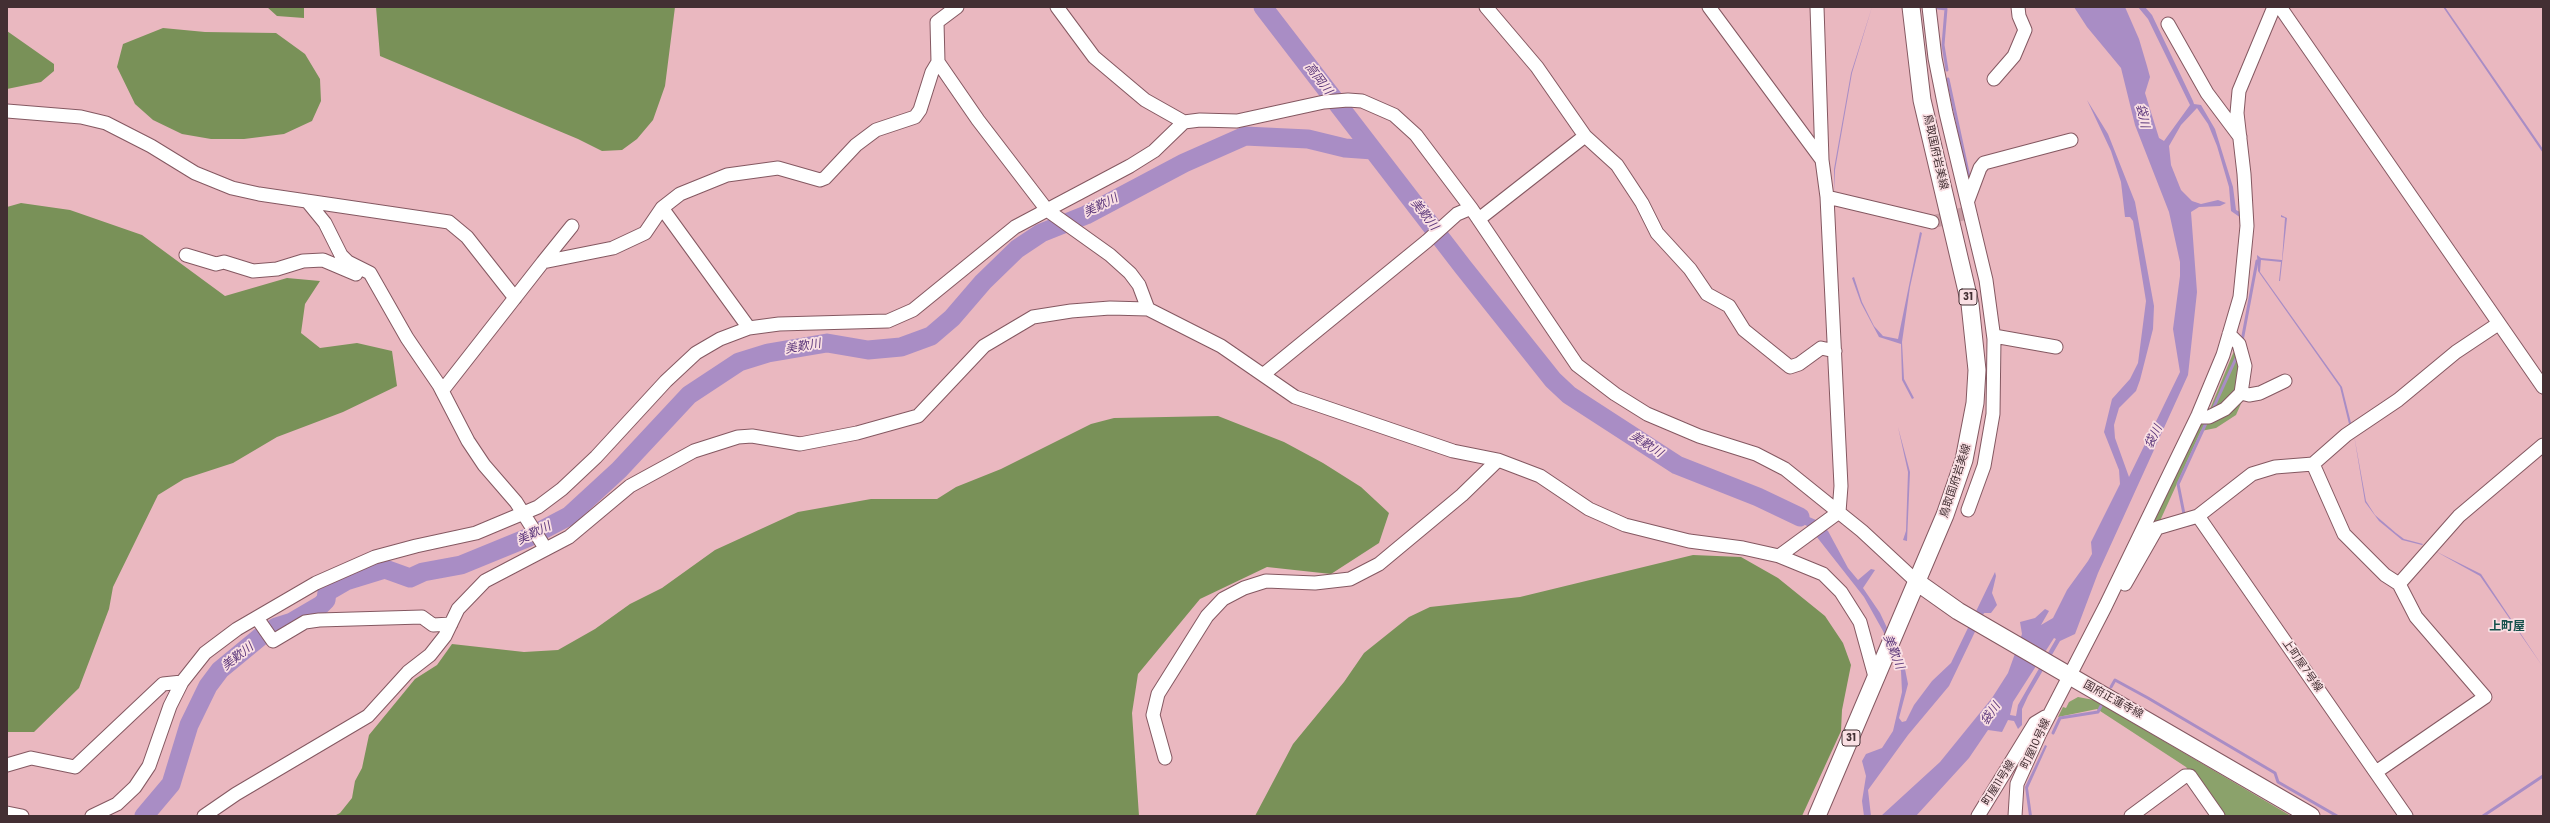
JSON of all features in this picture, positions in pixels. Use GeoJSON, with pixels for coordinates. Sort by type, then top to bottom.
{"type":"FeatureCollection","features":[{"type":"Feature","properties":{"kind":"main road","name":"鳥取国府岩美線"},"geometry":{"type":"LineString","coordinates":[[1817,816],[1906,611],[1945,515],[1964,460],[1975,403],[1977,370],[1970,304],[1922,100],[1910,7]]}},
{"type":"Feature","properties":{"kind":"main road","name":"国府正蓮寺線"},"geometry":{"type":"LineString","coordinates":[[1917,582],[1965,614],[2069,676],[2167,730],[2311,816]]}},
{"type":"Feature","properties":{"kind":"street"},"geometry":{"type":"LineString","coordinates":[[543,262],[613,248],[645,233],[662,208],[680,194],[727,175],[778,168],[820,180],[825,178],[856,145],[876,130],[915,117],[920,110],[932,72],[938,62],[937,22],[957,7]]}},
{"type":"Feature","properties":{"kind":"street"},"geometry":{"type":"LineString","coordinates":[[1057,7],[1094,57],[1145,100],[1184,122],[1200,120],[1237,121],[1324,102],[1362,101],[1394,115],[1416,136],[1475,214],[1577,365],[1615,394],[1647,414],[1699,436],[1756,454],[1785,469],[1839,512],[1917,582]]}},
{"type":"Feature","properties":{"kind":"street"},"geometry":{"type":"LineString","coordinates":[[1487,7],[1537,67],[1585,136],[1617,165],[1642,203],[1657,233],[1690,269],[1707,294],[1733,311],[1744,330],[1790,367],[1800,364],[1821,348],[1835,351]]}},
{"type":"Feature","properties":{"kind":"street"},"geometry":{"type":"LineString","coordinates":[[1709,7],[1822,160]]}},
{"type":"Feature","properties":{"kind":"street"},"geometry":{"type":"LineString","coordinates":[[1779,556],[1839,512],[1841,486],[1827,198],[1822,160],[1817,7]]}},
{"type":"Feature","properties":{"kind":"street"},"geometry":{"type":"LineString","coordinates":[[1929,7],[1945,106],[1986,280],[1994,336],[1994,414],[1984,466],[1968,510]]}},
{"type":"Feature","properties":{"kind":"street"},"geometry":{"type":"LineString","coordinates":[[1994,79],[2014,56],[2025,30],[2019,16],[2018,7]]}},
{"type":"Feature","properties":{"kind":"street","name":"町屋10号線"},"geometry":{"type":"LineString","coordinates":[[2015,816],[2017,784],[2197,417],[2223,355],[2240,297],[2248,226],[2241,137],[2237,113],[2239,91],[2274,7]]}},
{"type":"Feature","properties":{"kind":"street"},"geometry":{"type":"LineString","coordinates":[[2280,7],[2543,387]]}},
{"type":"Feature","properties":{"kind":"street"},"geometry":{"type":"LineString","coordinates":[[2168,24],[2207,93],[2241,137]]}},
{"type":"Feature","properties":{"kind":"street"},"geometry":{"type":"LineString","coordinates":[[938,62],[978,120],[1047,210],[1110,255],[1130,272],[1139,285],[1148,309]]}},
{"type":"Feature","properties":{"kind":"street"},"geometry":{"type":"LineString","coordinates":[[7,111],[81,117],[106,123],[151,146],[213,182],[259,194],[449,222],[466,237],[515,298]]}},
{"type":"Feature","properties":{"kind":"street"},"geometry":{"type":"LineString","coordinates":[[92,816],[117,804],[135,787],[149,766],[170,706],[182,682],[204,653],[223,638],[263,626],[316,583],[375,557],[416,546],[476,533],[526,518],[556,494],[584,468],[666,381],[696,353],[720,339],[749,328],[779,324],[888,321],[913,310],[1015,227],[1154,151],[1184,122]]}},
{"type":"Feature","properties":{"kind":"street"},"geometry":{"type":"LineString","coordinates":[[1264,374],[1428,241],[1457,214],[1475,214],[1585,136]]}},
{"type":"Feature","properties":{"kind":"street"},"geometry":{"type":"LineString","coordinates":[[1968,202],[1980,168],[1984,163],[2071,140]]}},
{"type":"Feature","properties":{"kind":"street"},"geometry":{"type":"LineString","coordinates":[[1827,198],[1932,222]]}},
{"type":"Feature","properties":{"kind":"street"},"geometry":{"type":"LineString","coordinates":[[307,201],[325,223],[341,254],[348,262],[370,273],[407,338],[442,391],[468,441],[484,465],[526,518],[540,541]]}},
{"type":"Feature","properties":{"kind":"street"},"geometry":{"type":"LineString","coordinates":[[662,208],[749,328]]}},
{"type":"Feature","properties":{"kind":"street"},"geometry":{"type":"LineString","coordinates":[[442,391],[572,226]]}},
{"type":"Feature","properties":{"kind":"street"},"geometry":{"type":"LineString","coordinates":[[186,254],[216,264],[224,262],[253,271],[277,269],[303,261],[323,260],[378,285]]}},
{"type":"Feature","properties":{"kind":"street"},"geometry":{"type":"LineString","coordinates":[[204,816],[236,794],[368,716],[408,672],[430,655],[451,624],[458,609],[484,581],[550,549],[601,513],[630,486],[694,451],[738,437],[752,436],[800,444],[857,434],[918,416],[984,346],[1033,317],[1110,308],[1148,309],[1221,346],[1264,374],[1295,397],[1453,451],[1498,460],[1540,476],[1589,508],[1625,525],[1689,541],[1743,548],[1779,556],[1823,574],[1841,592],[1860,622],[1874,673],[1878,676]]}},
{"type":"Feature","properties":{"kind":"street"},"geometry":{"type":"LineString","coordinates":[[2105,607],[2120,592],[2157,528],[2198,516],[2252,474],[2275,467],[2313,464],[2346,435],[2398,400],[2456,352],[2498,324]]}},
{"type":"Feature","properties":{"kind":"street"},"geometry":{"type":"LineString","coordinates":[[2197,417],[2209,417],[2225,409],[2241,393],[2245,366],[2239,344],[2229,334]]}},
{"type":"Feature","properties":{"kind":"street"},"geometry":{"type":"LineString","coordinates":[[1994,336],[2056,347]]}},
{"type":"Feature","properties":{"kind":"street"},"geometry":{"type":"LineString","coordinates":[[2241,393],[2249,395],[2260,393],[2285,381]]}},
{"type":"Feature","properties":{"kind":"street"},"geometry":{"type":"LineString","coordinates":[[2399,584],[2459,516],[2543,445]]}},
{"type":"Feature","properties":{"kind":"street"},"geometry":{"type":"LineString","coordinates":[[1165,758],[1153,715],[1158,694],[1207,616],[1223,599],[1244,588],[1266,581],[1315,583],[1350,579],[1373,567],[1462,495],[1498,460]]}},
{"type":"Feature","properties":{"kind":"street"},"geometry":{"type":"LineString","coordinates":[[2313,464],[2344,534],[2384,575],[2399,584],[2416,617],[2485,697],[2376,772]]}},
{"type":"Feature","properties":{"kind":"street"},"geometry":{"type":"LineString","coordinates":[[484,581],[484,572],[540,541],[557,536],[580,520],[601,513]]}},
{"type":"Feature","properties":{"kind":"street","name":"上町屋7号線"},"geometry":{"type":"LineString","coordinates":[[2198,516],[2406,816]]}},
{"type":"Feature","properties":{"kind":"street"},"geometry":{"type":"LineString","coordinates":[[263,626],[273,641],[305,622],[319,620],[422,617],[433,625],[451,624]]}},
{"type":"Feature","properties":{"kind":"street"},"geometry":{"type":"LineString","coordinates":[[7,765],[31,758],[76,767],[164,684],[182,682]]}},
{"type":"Feature","properties":{"kind":"street","name":"町屋11号線"},"geometry":{"type":"LineString","coordinates":[[1978,816],[2036,723],[2050,714]]}},
{"type":"Feature","properties":{"kind":"street"},"geometry":{"type":"LineString","coordinates":[[2131,816],[2185,776],[2190,776],[2218,816]]}},
{"type":"Feature","properties":{"kind":"street"},"geometry":{"type":"LineString","coordinates":[[7,813],[22,816]]}},
{"type":"Feature","properties":{"kind":"green space"},"geometry":{"type":"Polygon","coordinates":[[[267,7],[304,7],[304,18],[277,16],[267,7]]]}},
{"type":"Feature","properties":{"kind":"green space"},"geometry":{"type":"Polygon","coordinates":[[[376,7],[675,7],[665,86],[653,120],[637,139],[622,150],[602,151],[578,139],[380,56],[376,7]]]}},
{"type":"Feature","properties":{"kind":"green space"},"geometry":{"type":"Polygon","coordinates":[[[163,28],[205,32],[276,33],[305,54],[320,79],[321,101],[312,121],[284,134],[244,139],[211,139],[182,134],[153,120],[135,104],[117,67],[123,44],[163,28]]]}},
{"type":"Feature","properties":{"kind":"green space"},"geometry":{"type":"Polygon","coordinates":[[[7,31],[54,64],[54,71],[41,82],[7,89],[7,31]]]}},
{"type":"Feature","properties":{"kind":"green space"},"geometry":{"type":"Polygon","coordinates":[[[21,203],[70,210],[142,235],[225,296],[287,278],[320,281],[305,304],[301,333],[320,348],[357,343],[392,351],[397,386],[343,412],[277,437],[233,463],[184,479],[158,495],[113,587],[109,609],[79,688],[34,732],[7,732],[7,207],[21,203]]]}},
{"type":"Feature","properties":{"kind":"green space"},"geometry":{"type":"Polygon","coordinates":[[[2234,351],[2243,362],[2239,392],[2208,414],[2234,351]]]}},
{"type":"Feature","properties":{"kind":"green space"},"geometry":{"type":"Polygon","coordinates":[[[2243,399],[2236,415],[2216,428],[2201,431],[2159,523],[2137,554],[2198,421],[2243,399]]]}},
{"type":"Feature","properties":{"kind":"green space"},"geometry":{"type":"Polygon","coordinates":[[[1218,416],[1284,442],[1323,463],[1361,487],[1389,513],[1379,543],[1331,574],[1267,567],[1200,599],[1138,674],[1132,713],[1139,816],[334,816],[340,813],[352,798],[355,781],[362,768],[369,735],[415,679],[437,665],[452,644],[524,652],[558,650],[595,629],[630,604],[662,588],[715,550],[798,512],[871,499],[937,499],[956,487],[1001,469],[1091,424],[1114,418],[1218,416]]]}},
{"type":"Feature","properties":{"kind":"green space"},"geometry":{"type":"Polygon","coordinates":[[[1693,555],[1741,557],[1778,578],[1825,616],[1843,643],[1851,665],[1842,710],[1841,731],[1802,816],[1255,816],[1293,744],[1344,682],[1364,653],[1409,617],[1430,607],[1520,597],[1693,555]]]}},
{"type":"Feature","properties":{"kind":"green space"},"geometry":{"type":"Polygon","coordinates":[[[2078,697],[2094,700],[2291,816],[2221,816],[2186,767],[2097,709],[2058,717],[2063,707],[2066,708],[2069,702],[2078,697]]]}},
{"type":"Feature","properties":{"kind":"water"},"geometry":{"type":"Polygon","coordinates":[[[1872,7],[1852,73],[1835,170],[1834,192],[1834,169],[1851,73],[1872,7]]]}},
{"type":"Feature","properties":{"kind":"water","name":"袋川"},"geometry":{"type":"Polygon","coordinates":[[[2074,7],[2125,7],[2139,39],[2150,77],[2145,93],[2159,138],[2164,141],[2190,105],[2148,19],[2138,7],[2145,7],[2152,15],[2194,104],[2201,105],[2215,129],[2233,187],[2236,210],[2242,213],[2241,218],[2231,211],[2229,187],[2217,146],[2208,124],[2197,108],[2181,125],[2169,146],[2171,165],[2181,190],[2192,201],[2201,204],[2218,200],[2226,203],[2220,206],[2199,207],[2191,212],[2197,292],[2188,375],[2098,573],[2075,634],[2060,641],[2028,696],[2022,709],[2022,725],[2018,729],[2014,721],[2008,720],[2002,732],[1988,730],[1969,758],[1916,816],[1881,816],[1940,762],[1992,698],[2008,673],[2022,634],[2020,622],[2035,618],[2045,609],[2049,611],[2041,625],[2053,618],[2067,590],[2092,554],[2091,542],[2120,484],[2119,470],[2104,432],[2112,399],[2130,379],[2138,363],[2146,301],[2133,221],[2130,217],[2125,217],[2121,182],[2111,151],[2087,100],[2108,134],[2135,202],[2154,306],[2153,329],[2140,380],[2136,391],[2119,408],[2114,425],[2115,438],[2129,477],[2180,372],[2173,329],[2180,276],[2180,262],[2169,212],[2135,125],[2121,68],[2087,27],[2074,7]],[[2054,638],[2013,702],[2010,715],[2016,716],[2018,705],[2056,639],[2054,638]]]}},
{"type":"Feature","properties":{"kind":"water"},"geometry":{"type":"Polygon","coordinates":[[[2443,7],[2445,7],[2543,149],[2543,153],[2443,7]]]}},
{"type":"Feature","properties":{"kind":"water"},"geometry":{"type":"Polygon","coordinates":[[[2281,215],[2287,218],[2280,281],[2281,262],[2261,260],[2260,272],[2342,387],[2351,423],[2349,424],[2340,387],[2258,271],[2257,255],[2261,258],[2282,260],[2285,218],[2281,217],[2281,215]]]}},
{"type":"Feature","properties":{"kind":"water"},"geometry":{"type":"Polygon","coordinates":[[[1920,232],[1922,233],[1910,287],[1902,342],[1904,379],[1914,398],[1912,399],[1902,380],[1901,344],[1879,337],[1861,303],[1852,278],[1854,277],[1862,302],[1874,326],[1883,336],[1898,339],[1920,232]]]}},
{"type":"Feature","properties":{"kind":"water"},"geometry":{"type":"Polygon","coordinates":[[[1898,427],[1910,472],[1907,541],[1903,540],[1906,531],[1908,472],[1898,427]]]}},
{"type":"Feature","properties":{"kind":"water"},"geometry":{"type":"Polygon","coordinates":[[[2354,435],[2366,501],[2375,515],[2396,533],[2404,539],[2423,544],[2422,545],[2402,540],[2379,521],[2365,502],[2354,435]]]}},
{"type":"Feature","properties":{"kind":"water"},"geometry":{"type":"Polygon","coordinates":[[[1777,503],[1816,520],[1828,531],[1848,568],[1858,580],[1871,569],[1875,570],[1863,588],[1880,613],[1904,664],[1908,684],[1899,718],[1902,722],[1906,721],[1914,705],[1932,681],[1951,663],[1995,572],[1996,576],[1992,593],[1997,605],[1991,613],[1984,613],[1949,686],[1908,735],[1868,790],[1871,816],[1864,816],[1862,801],[1866,776],[1862,761],[1866,754],[1882,748],[1893,731],[1902,692],[1901,671],[1883,631],[1864,597],[1809,527],[1775,509],[1777,503]]]}},
{"type":"Feature","properties":{"kind":"water"},"geometry":{"type":"Polygon","coordinates":[[[2435,551],[2481,574],[2543,667],[2480,576],[2435,551]]]}},
{"type":"Feature","properties":{"kind":"water"},"geometry":{"type":"Polygon","coordinates":[[[2045,745],[2047,746],[2028,788],[2032,816],[2029,816],[2025,787],[2045,745]]]}},
{"type":"Feature","properties":{"kind":"waterway","name":"美歎川"},"geometry":{"type":"LineString","coordinates":[[1263,7],[1463,267],[1553,380],[1569,395],[1677,465],[1758,497],[1800,517]]}},
{"type":"Feature","properties":{"kind":"waterway"},"geometry":{"type":"LineString","coordinates":[[1938,8],[1946,9],[1943,45],[1947,70]]}},
{"type":"Feature","properties":{"kind":"waterway"},"geometry":{"type":"LineString","coordinates":[[1948,79],[1969,177]]}},
{"type":"Feature","properties":{"kind":"waterway","name":"美歎川"},"geometry":{"type":"LineString","coordinates":[[144,816],[171,784],[189,725],[208,686],[220,670],[260,637],[276,627],[292,622],[321,605],[326,600],[327,592],[346,581],[385,569],[410,578],[423,572],[461,565],[527,538],[569,516],[619,470],[689,395],[739,362],[768,353],[827,343],[868,350],[901,347],[931,336],[952,318],[983,282],[1017,249],[1041,233],[1086,215],[1184,163],[1245,136],[1308,139],[1345,148],[1373,150]]}},
{"type":"Feature","properties":{"kind":"waterway"},"geometry":{"type":"LineString","coordinates":[[2242,341],[2257,261]]}},
{"type":"Feature","properties":{"kind":"waterway"},"geometry":{"type":"LineString","coordinates":[[2212,411],[2237,356]]}},
{"type":"Feature","properties":{"kind":"waterway"},"geometry":{"type":"LineString","coordinates":[[2184,514],[2178,484],[2207,421]]}},
{"type":"Feature","properties":{"kind":"waterway"},"geometry":{"type":"LineString","coordinates":[[2188,525],[2196,523]]}},
{"type":"Feature","properties":{"kind":"waterway"},"geometry":{"type":"LineString","coordinates":[[2111,687],[2115,680],[2148,698],[2275,773],[2278,782],[2337,816]]}},
{"type":"Feature","properties":{"kind":"waterway"},"geometry":{"type":"LineString","coordinates":[[2053,733],[2060,718],[2098,712],[2101,706]]}},
{"type":"Feature","properties":{"kind":"waterway"},"geometry":{"type":"LineString","coordinates":[[2483,816],[2543,776]]}},
{"type":"Feature","properties":{"kind":"tunnel"},"geometry":{"type":"LineString","coordinates":[[1932,222],[1970,212]]}},
{"type":"Feature","properties":{"kind":"district","name":"上町屋"},"geometry":{"type":"Point","coordinates":[2507,627]}},
{"type":"Feature","properties":{"kind":"water label","name":"高岡川"},"geometry":{"type":"Point","coordinates":[1318,79]}}]}
